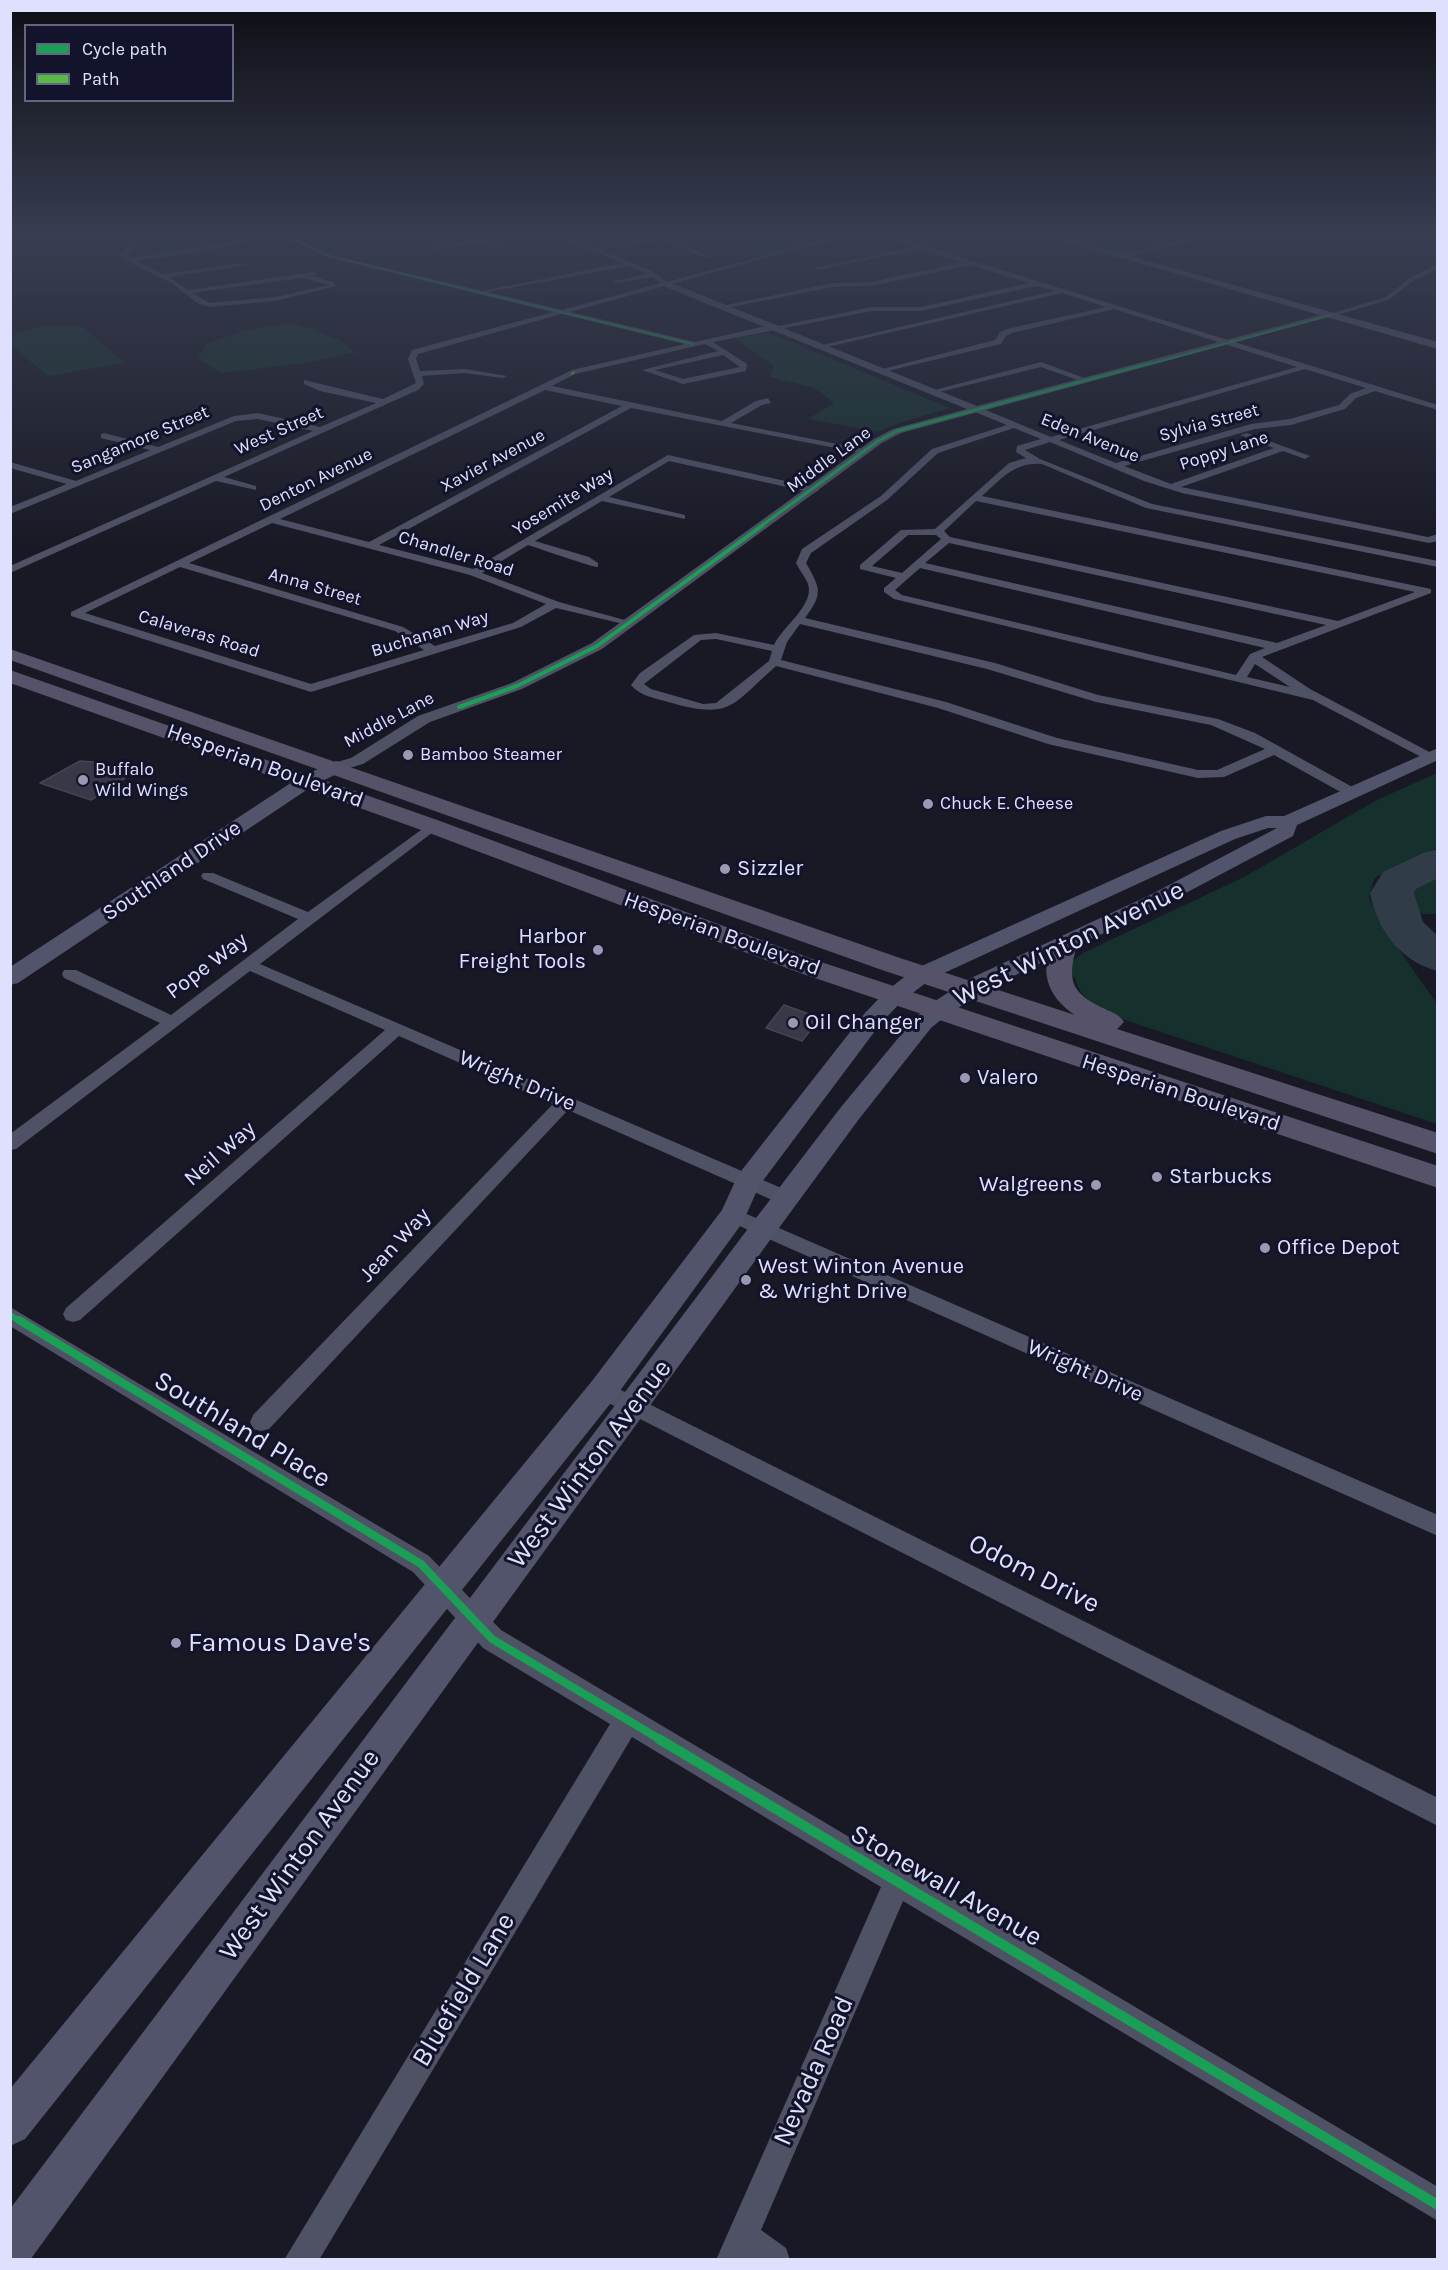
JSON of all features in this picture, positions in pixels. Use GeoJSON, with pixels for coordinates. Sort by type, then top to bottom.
{"type":"FeatureCollection","features":[{"type":"Feature","properties":{"kind":"main road","name":"Hesperian Boulevard"},"geometry":{"type":"LineString","coordinates":[[10,654],[967,990],[1330,1107],[1437,1144]]}},
{"type":"Feature","properties":{"kind":"main road","name":"Hesperian Boulevard"},"geometry":{"type":"LineString","coordinates":[[10,676],[432,826],[809,967],[1437,1177]]}},
{"type":"Feature","properties":{"kind":"main road","name":"West Winton Avenue"},"geometry":{"type":"LineString","coordinates":[[10,2124],[603,1390],[733,1215],[747,1182],[873,1017],[894,996],[923,974],[1228,835],[1266,822],[1287,822],[1434,754]]}},
{"type":"Feature","properties":{"kind":"main road","name":"Southland Drive"},"geometry":{"type":"LineString","coordinates":[[10,978],[307,781],[336,767]]}},
{"type":"Feature","properties":{"kind":"main road","name":"West Winton Avenue"},"geometry":{"type":"LineString","coordinates":[[10,2248],[473,1620],[890,1061],[936,1010],[986,978],[1065,945],[1186,887],[1286,832],[1287,822]]}},
{"type":"Feature","properties":{"kind":"main road"},"geometry":{"type":"LineString","coordinates":[[1186,887],[1188,872],[1230,849],[1232,842],[1228,835]]}},
{"type":"Feature","properties":{"kind":"main road"},"geometry":{"type":"LineString","coordinates":[[1065,945],[1058,972],[1061,985],[1083,1010],[1118,1024],[1315,1088],[1330,1107]]}},
{"type":"Feature","properties":{"kind":"main road"},"geometry":{"type":"LineString","coordinates":[[1278,1125],[1305,1119],[1343,1126],[1414,1148],[1437,1150]]}},
{"type":"Feature","properties":{"kind":"street"},"geometry":{"type":"LineString","coordinates":[[451,342],[415,352],[412,359],[418,374],[465,370],[503,376]]}},
{"type":"Feature","properties":{"kind":"street"},"geometry":{"type":"LineString","coordinates":[[685,342],[693,344]]}},
{"type":"Feature","properties":{"kind":"street","name":"Denton Avenue"},"geometry":{"type":"LineString","coordinates":[[75,615],[573,373],[701,342]]}},
{"type":"Feature","properties":{"kind":"street"},"geometry":{"type":"LineString","coordinates":[[707,342],[726,352],[744,366],[743,369],[683,382],[646,370],[726,352]]}},
{"type":"Feature","properties":{"kind":"street","name":"Eden Avenue"},"geometry":{"type":"LineString","coordinates":[[806,342],[1171,487],[1433,538]]}},
{"type":"Feature","properties":{"kind":"street"},"geometry":{"type":"LineString","coordinates":[[818,347],[840,342]]}},
{"type":"Feature","properties":{"kind":"street"},"geometry":{"type":"LineString","coordinates":[[879,371],[998,342]]}},
{"type":"Feature","properties":{"kind":"street"},"geometry":{"type":"LineString","coordinates":[[1224,342],[1437,408]]}},
{"type":"Feature","properties":{"kind":"street","name":"Middle Lane"},"geometry":{"type":"LineString","coordinates":[[336,767],[357,761],[424,719],[518,686],[547,670],[577,658],[628,624],[863,452],[897,431],[973,408],[1224,342]]}},
{"type":"Feature","properties":{"kind":"street"},"geometry":{"type":"LineString","coordinates":[[931,392],[1041,364],[1083,379]]}},
{"type":"Feature","properties":{"kind":"street"},"geometry":{"type":"LineString","coordinates":[[1305,367],[1047,438],[1025,445],[1019,450],[1037,461],[1144,509],[1437,564]]}},
{"type":"Feature","properties":{"kind":"street","name":"West Street"},"geometry":{"type":"LineString","coordinates":[[10,570],[415,388],[420,384],[418,374]]}},
{"type":"Feature","properties":{"kind":"street"},"geometry":{"type":"LineString","coordinates":[[307,382],[323,389],[385,402]]}},
{"type":"Feature","properties":{"kind":"street"},"geometry":{"type":"LineString","coordinates":[[542,387],[863,452]]}},
{"type":"Feature","properties":{"kind":"street","name":"Sylvia Street"},"geometry":{"type":"LineString","coordinates":[[1116,466],[1254,426],[1291,422],[1342,407],[1353,396],[1376,388]]}},
{"type":"Feature","properties":{"kind":"street"},"geometry":{"type":"LineString","coordinates":[[723,424],[759,403],[768,401]]}},
{"type":"Feature","properties":{"kind":"street","name":"Xavier Avenue"},"geometry":{"type":"LineString","coordinates":[[371,545],[630,405]]}},
{"type":"Feature","properties":{"kind":"street","name":"Sangamore Street"},"geometry":{"type":"LineString","coordinates":[[10,511],[246,416],[258,416],[321,430]]}},
{"type":"Feature","properties":{"kind":"street"},"geometry":{"type":"LineString","coordinates":[[1015,425],[934,451],[884,498],[806,551],[801,563],[813,584],[814,593],[776,655],[727,703],[718,707],[697,706],[647,692],[637,685],[644,676],[698,637],[716,636],[776,655],[942,705],[1053,741],[1198,774],[1218,774],[1274,750]]}},
{"type":"Feature","properties":{"kind":"street","name":"Poppy Lane"},"geometry":{"type":"LineString","coordinates":[[1244,435],[1283,448]]}},
{"type":"Feature","properties":{"kind":"street"},"geometry":{"type":"LineString","coordinates":[[104,436],[160,450]]}},
{"type":"Feature","properties":{"kind":"street"},"geometry":{"type":"LineString","coordinates":[[1283,448],[1305,456]]}},
{"type":"Feature","properties":{"kind":"street","name":"Poppy Lane"},"geometry":{"type":"LineString","coordinates":[[1171,487],[1283,448]]}},
{"type":"Feature","properties":{"kind":"street","name":"Yosemite Way"},"geometry":{"type":"LineString","coordinates":[[474,573],[668,458],[814,490]]}},
{"type":"Feature","properties":{"kind":"street"},"geometry":{"type":"LineString","coordinates":[[1037,461],[1012,465],[975,498],[916,564],[890,587],[888,593],[1315,697]]}},
{"type":"Feature","properties":{"kind":"street"},"geometry":{"type":"LineString","coordinates":[[10,465],[78,484]]}},
{"type":"Feature","properties":{"kind":"street"},"geometry":{"type":"LineString","coordinates":[[215,478],[253,488]]}},
{"type":"Feature","properties":{"kind":"street"},"geometry":{"type":"LineString","coordinates":[[600,498],[681,517]]}},
{"type":"Feature","properties":{"kind":"street"},"geometry":{"type":"LineString","coordinates":[[975,498],[1128,525],[1432,589]]}},
{"type":"Feature","properties":{"kind":"street","name":"Chandler Road"},"geometry":{"type":"LineString","coordinates":[[273,520],[474,573],[555,604],[628,624]]}},
{"type":"Feature","properties":{"kind":"street"},"geometry":{"type":"LineString","coordinates":[[903,576],[864,567],[905,531],[943,535],[1338,624]]}},
{"type":"Feature","properties":{"kind":"street"},"geometry":{"type":"LineString","coordinates":[[528,542],[585,558],[594,565]]}},
{"type":"Feature","properties":{"kind":"street","name":"Anna Street"},"geometry":{"type":"LineString","coordinates":[[181,564],[399,628],[435,651]]}},
{"type":"Feature","properties":{"kind":"street"},"geometry":{"type":"LineString","coordinates":[[916,564],[1277,648]]}},
{"type":"Feature","properties":{"kind":"street"},"geometry":{"type":"LineString","coordinates":[[1239,678],[1254,656],[1432,589]]}},
{"type":"Feature","properties":{"kind":"street","name":"Buchanan Way"},"geometry":{"type":"LineString","coordinates":[[311,688],[518,625],[555,604]]}},
{"type":"Feature","properties":{"kind":"street","name":"Calaveras Road"},"geometry":{"type":"LineString","coordinates":[[75,615],[311,688]]}},
{"type":"Feature","properties":{"kind":"street"},"geometry":{"type":"LineString","coordinates":[[798,620],[984,664],[1083,694],[1214,722],[1240,731],[1351,792]]}},
{"type":"Feature","properties":{"kind":"street"},"geometry":{"type":"LineString","coordinates":[[1254,656],[1263,667],[1315,697],[1434,754]]}},
{"type":"Feature","properties":{"kind":"street","name":"Pope Way"},"geometry":{"type":"LineString","coordinates":[[10,1144],[170,1021],[432,826]]}},
{"type":"Feature","properties":{"kind":"street"},"geometry":{"type":"LineString","coordinates":[[208,876],[308,918]]}},
{"type":"Feature","properties":{"kind":"street","name":"Wright Drive"},"geometry":{"type":"LineString","coordinates":[[247,964],[786,1198]]}},
{"type":"Feature","properties":{"kind":"street"},"geometry":{"type":"LineString","coordinates":[[70,974],[170,1021]]}},
{"type":"Feature","properties":{"kind":"street","name":"Neil Way"},"geometry":{"type":"LineString","coordinates":[[73,1314],[398,1029]]}},
{"type":"Feature","properties":{"kind":"street","name":"Jean Way"},"geometry":{"type":"LineString","coordinates":[[261,1422],[565,1102]]}},
{"type":"Feature","properties":{"kind":"street","name":"Wright Drive"},"geometry":{"type":"LineString","coordinates":[[733,1215],[1437,1526]]}},
{"type":"Feature","properties":{"kind":"street","name":"Southland Place"},"geometry":{"type":"LineString","coordinates":[[10,1315],[422,1564],[443,1590]]}},
{"type":"Feature","properties":{"kind":"street","name":"Odom Drive"},"geometry":{"type":"LineString","coordinates":[[603,1390],[1437,1813]]}},
{"type":"Feature","properties":{"kind":"street","name":"Stonewall Avenue"},"geometry":{"type":"LineString","coordinates":[[443,1590],[492,1640],[1437,2205]]}},
{"type":"Feature","properties":{"kind":"street","name":"Bluefield Lane"},"geometry":{"type":"LineString","coordinates":[[300,2259],[627,1721]]}},
{"type":"Feature","properties":{"kind":"street","name":"Nevada Road"},"geometry":{"type":"LineString","coordinates":[[737,2248],[897,1882]]}},
{"type":"Feature","properties":{"kind":"street"},"geometry":{"type":"LineString","coordinates":[[737,2248],[774,2259]]}},
{"type":"Feature","properties":{"kind":"green space"},"geometry":{"type":"Polygon","coordinates":[[[11,342],[100,342],[125,363],[48,376],[11,345],[11,342]]]}},
{"type":"Feature","properties":{"kind":"green space"},"geometry":{"type":"Polygon","coordinates":[[[212,342],[342,342],[355,352],[305,363],[222,373],[198,359],[206,344],[212,342]]]}},
{"type":"Feature","properties":{"kind":"green space"},"geometry":{"type":"Polygon","coordinates":[[[740,342],[791,342],[949,408],[878,432],[808,419],[834,403],[815,388],[770,377],[774,366],[740,342]]]}},
{"type":"Feature","properties":{"kind":"green space"},"geometry":{"type":"Polygon","coordinates":[[[1437,773],[1437,848],[1384,872],[1374,879],[1369,897],[1379,921],[1437,1004],[1437,1124],[1119,1018],[1091,1003],[1081,992],[1075,977],[1067,976],[1073,961],[1083,953],[1244,877],[1377,800],[1437,773]]]}},
{"type":"Feature","properties":{"kind":"green space"},"geometry":{"type":"Polygon","coordinates":[[[1437,874],[1437,914],[1422,914],[1409,903],[1409,888],[1437,874]]]}},
{"type":"Feature","properties":{"kind":"building","name":"Buffalo Wild Wings"},"geometry":{"type":"Polygon","coordinates":[[[80,761],[94,762],[123,773],[119,775],[125,778],[91,800],[40,783],[80,761]]]}},
{"type":"Feature","properties":{"kind":"building","name":"Oil Changer"},"geometry":{"type":"Polygon","coordinates":[[[784,1005],[820,1018],[802,1041],[766,1028],[784,1005]]]}},
{"type":"Feature","properties":{"kind":"taxiway"},"geometry":{"type":"LineString","coordinates":[[1438,862],[1398,881],[1392,893],[1401,923],[1413,939],[1438,957]]}},
{"type":"Feature","properties":{"kind":"marked path"},"geometry":{"type":"LineString","coordinates":[[571,374],[575,372]]}},
{"type":"Feature","properties":{"kind":"cycle path"},"geometry":{"type":"LineString","coordinates":[[684,342],[693,344]]}},
{"type":"Feature","properties":{"kind":"cycle path"},"geometry":{"type":"LineString","coordinates":[[459,707],[517,686],[597,646],[878,441],[897,431],[1230,342]]}},
{"type":"Feature","properties":{"kind":"cycle path"},"geometry":{"type":"LineString","coordinates":[[10,1315],[421,1564],[492,1639],[1438,2205]]}},
{"type":"Feature","properties":{"kind":"place","name":"Bamboo Steamer"},"geometry":{"type":"Point","coordinates":[408,755]}},
{"type":"Feature","properties":{"kind":"place","name":"Buffalo Wild Wings"},"geometry":{"type":"Point","coordinates":[83,780]}},
{"type":"Feature","properties":{"kind":"place","name":"Chuck E. Cheese"},"geometry":{"type":"Point","coordinates":[928,804]}},
{"type":"Feature","properties":{"kind":"place","name":"Sizzler"},"geometry":{"type":"Point","coordinates":[725,869]}},
{"type":"Feature","properties":{"kind":"place","name":"Harbor Freight Tools"},"geometry":{"type":"Point","coordinates":[598,950]}},
{"type":"Feature","properties":{"kind":"place","name":"Oil Changer"},"geometry":{"type":"Point","coordinates":[793,1023]}},
{"type":"Feature","properties":{"kind":"place","name":"Valero"},"geometry":{"type":"Point","coordinates":[965,1078]}},
{"type":"Feature","properties":{"kind":"place","name":"Starbucks"},"geometry":{"type":"Point","coordinates":[1157,1177]}},
{"type":"Feature","properties":{"kind":"place","name":"Walgreens"},"geometry":{"type":"Point","coordinates":[1096,1185]}},
{"type":"Feature","properties":{"kind":"place","name":"Office Depot"},"geometry":{"type":"Point","coordinates":[1265,1248]}},
{"type":"Feature","properties":{"kind":"place","name":"West Winton Avenue & Wright Drive"},"geometry":{"type":"Point","coordinates":[746,1280]}},
{"type":"Feature","properties":{"kind":"place","name":"Famous Dave's"},"geometry":{"type":"Point","coordinates":[176,1643]}}]}
